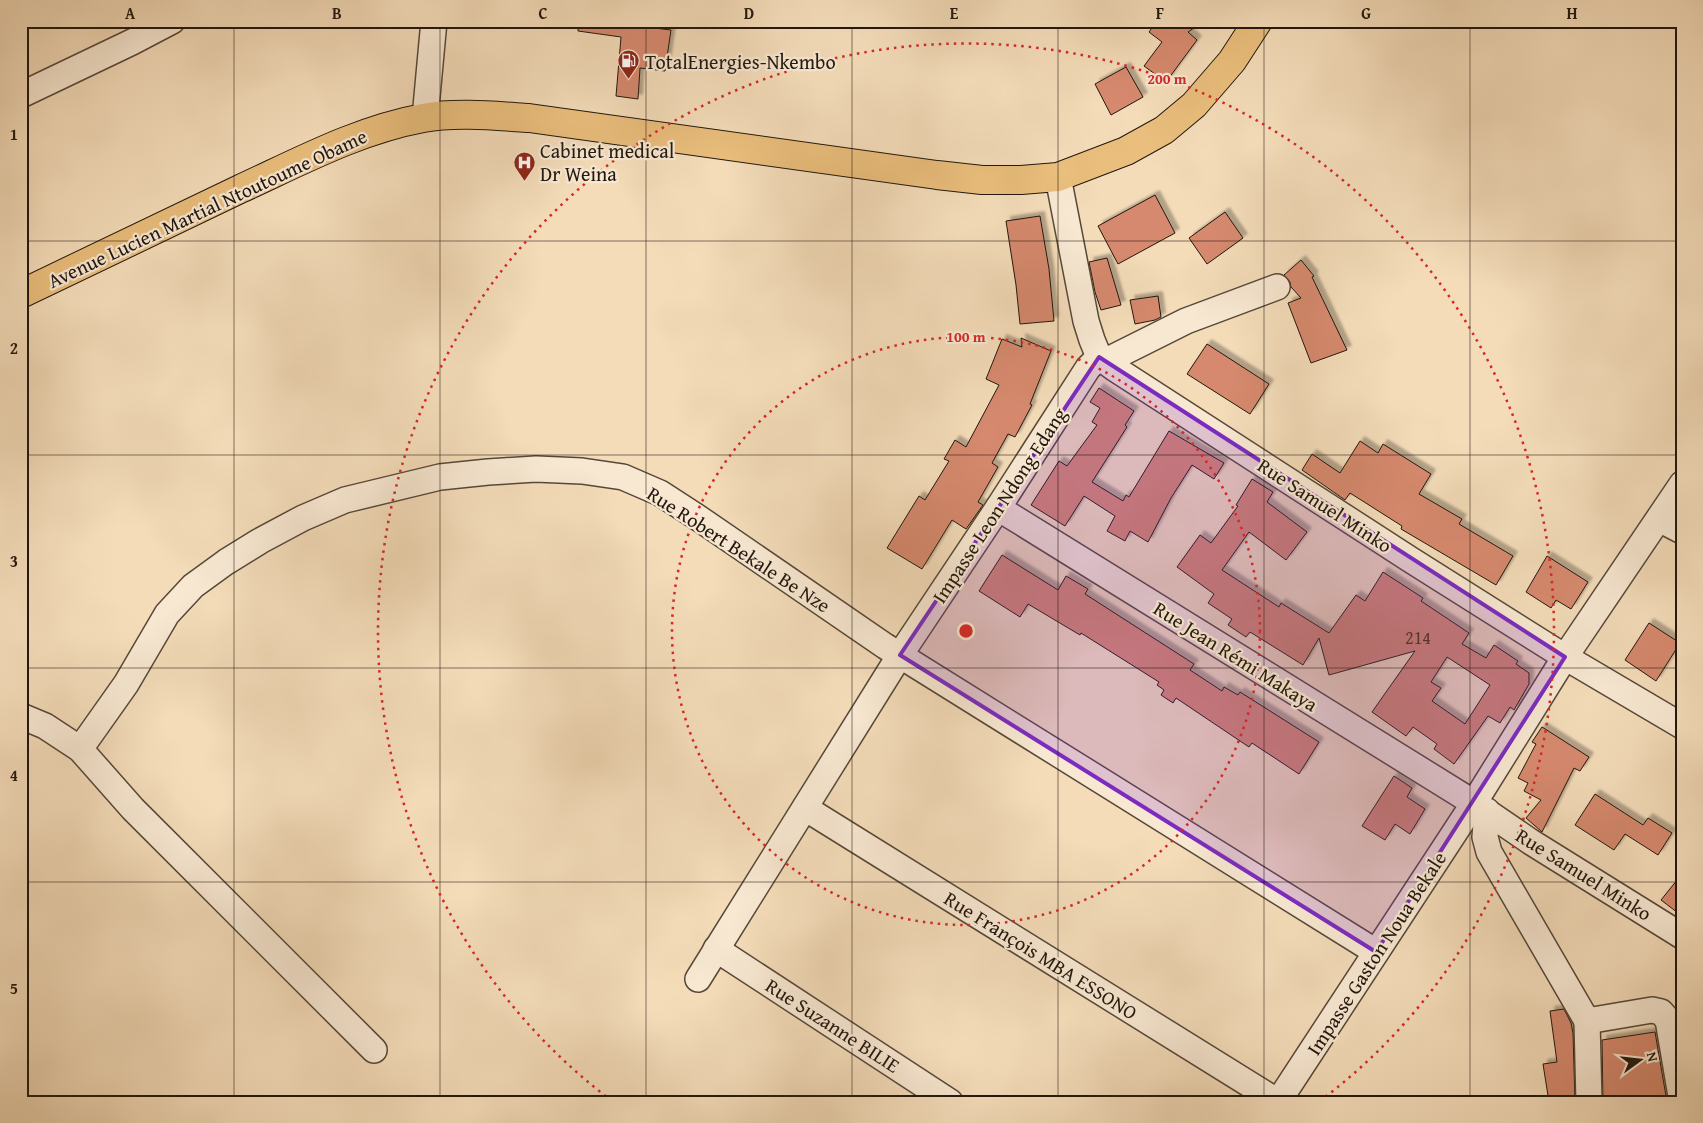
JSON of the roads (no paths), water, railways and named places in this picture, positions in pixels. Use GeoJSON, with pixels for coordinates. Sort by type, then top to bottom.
{"type":"FeatureCollection","features":[{"type":"Feature","properties":{"kind":"main road","name":"Avenue Lucien Martial Ntoutoume Obame"},"geometry":{"type":"LineString","coordinates":[[21,294],[320,152],[372,131],[425,118],[486,115],[529,118],[982,180],[1021,180],[1058,177],[1133,147],[1156,135],[1180,118],[1200,99],[1227,67],[1258,21]]}},
{"type":"Feature","properties":{"kind":"street"},"geometry":{"type":"LineString","coordinates":[[21,95],[172,21]]}},
{"type":"Feature","properties":{"kind":"street"},"geometry":{"type":"LineString","coordinates":[[425,118],[434,21]]}},
{"type":"Feature","properties":{"kind":"street"},"geometry":{"type":"LineString","coordinates":[[1058,177],[1086,321],[1092,340],[1103,359],[1186,321],[1277,287]]}},
{"type":"Feature","properties":{"kind":"street","name":"Impasse Leon Ndong Edang"},"geometry":{"type":"LineString","coordinates":[[698,979],[900,655],[1088,368],[1103,359]]}},
{"type":"Feature","properties":{"kind":"street","name":"Rue Samuel Minko"},"geometry":{"type":"LineString","coordinates":[[1103,359],[1254,460],[1565,657],[1682,726]]}},
{"type":"Feature","properties":{"kind":"street","name":"Rue Robert Bekale Be Nze"},"geometry":{"type":"LineString","coordinates":[[80,749],[126,684],[166,614],[194,586],[260,540],[345,500],[424,480],[488,472],[536,469],[582,471],[623,477],[660,493],[900,655],[1376,952]]}},
{"type":"Feature","properties":{"kind":"street"},"geometry":{"type":"LineString","coordinates":[[1589,1102],[1586,1021],[1489,852],[1480,807],[1565,657],[1682,484]]}},
{"type":"Feature","properties":{"kind":"street","name":"Rue Jean Rémi Makaya"},"geometry":{"type":"LineString","coordinates":[[998,508],[1480,807]]}},
{"type":"Feature","properties":{"kind":"street"},"geometry":{"type":"LineString","coordinates":[[1659,519],[1682,531]]}},
{"type":"Feature","properties":{"kind":"street"},"geometry":{"type":"LineString","coordinates":[[21,716],[44,726],[80,749],[133,809],[374,1050]]}},
{"type":"Feature","properties":{"kind":"street","name":"Rue Samuel Minko"},"geometry":{"type":"LineString","coordinates":[[1480,807],[1532,842],[1682,936]]}},
{"type":"Feature","properties":{"kind":"street","name":"Impasse Gaston Noua Bekale"},"geometry":{"type":"LineString","coordinates":[[1278,1102],[1376,952],[1480,807]]}},
{"type":"Feature","properties":{"kind":"street","name":"Rue François MBA ESSONO"},"geometry":{"type":"LineString","coordinates":[[805,808],[1278,1102]]}},
{"type":"Feature","properties":{"kind":"street","name":"Rue Suzanne BILIE"},"geometry":{"type":"LineString","coordinates":[[716,949],[950,1102]]}},
{"type":"Feature","properties":{"kind":"street"},"geometry":{"type":"LineString","coordinates":[[1586,1021],[1652,1010],[1661,1012],[1668,1020],[1682,1102]]}},
{"type":"Feature","properties":{"kind":"place","name":"TotalEnergies-Nkembo"},"geometry":{"type":"Point","coordinates":[629,80]}},
{"type":"Feature","properties":{"kind":"place","name":"Cabinet medical Dr Weina"},"geometry":{"type":"Point","coordinates":[524,181]}}]}
